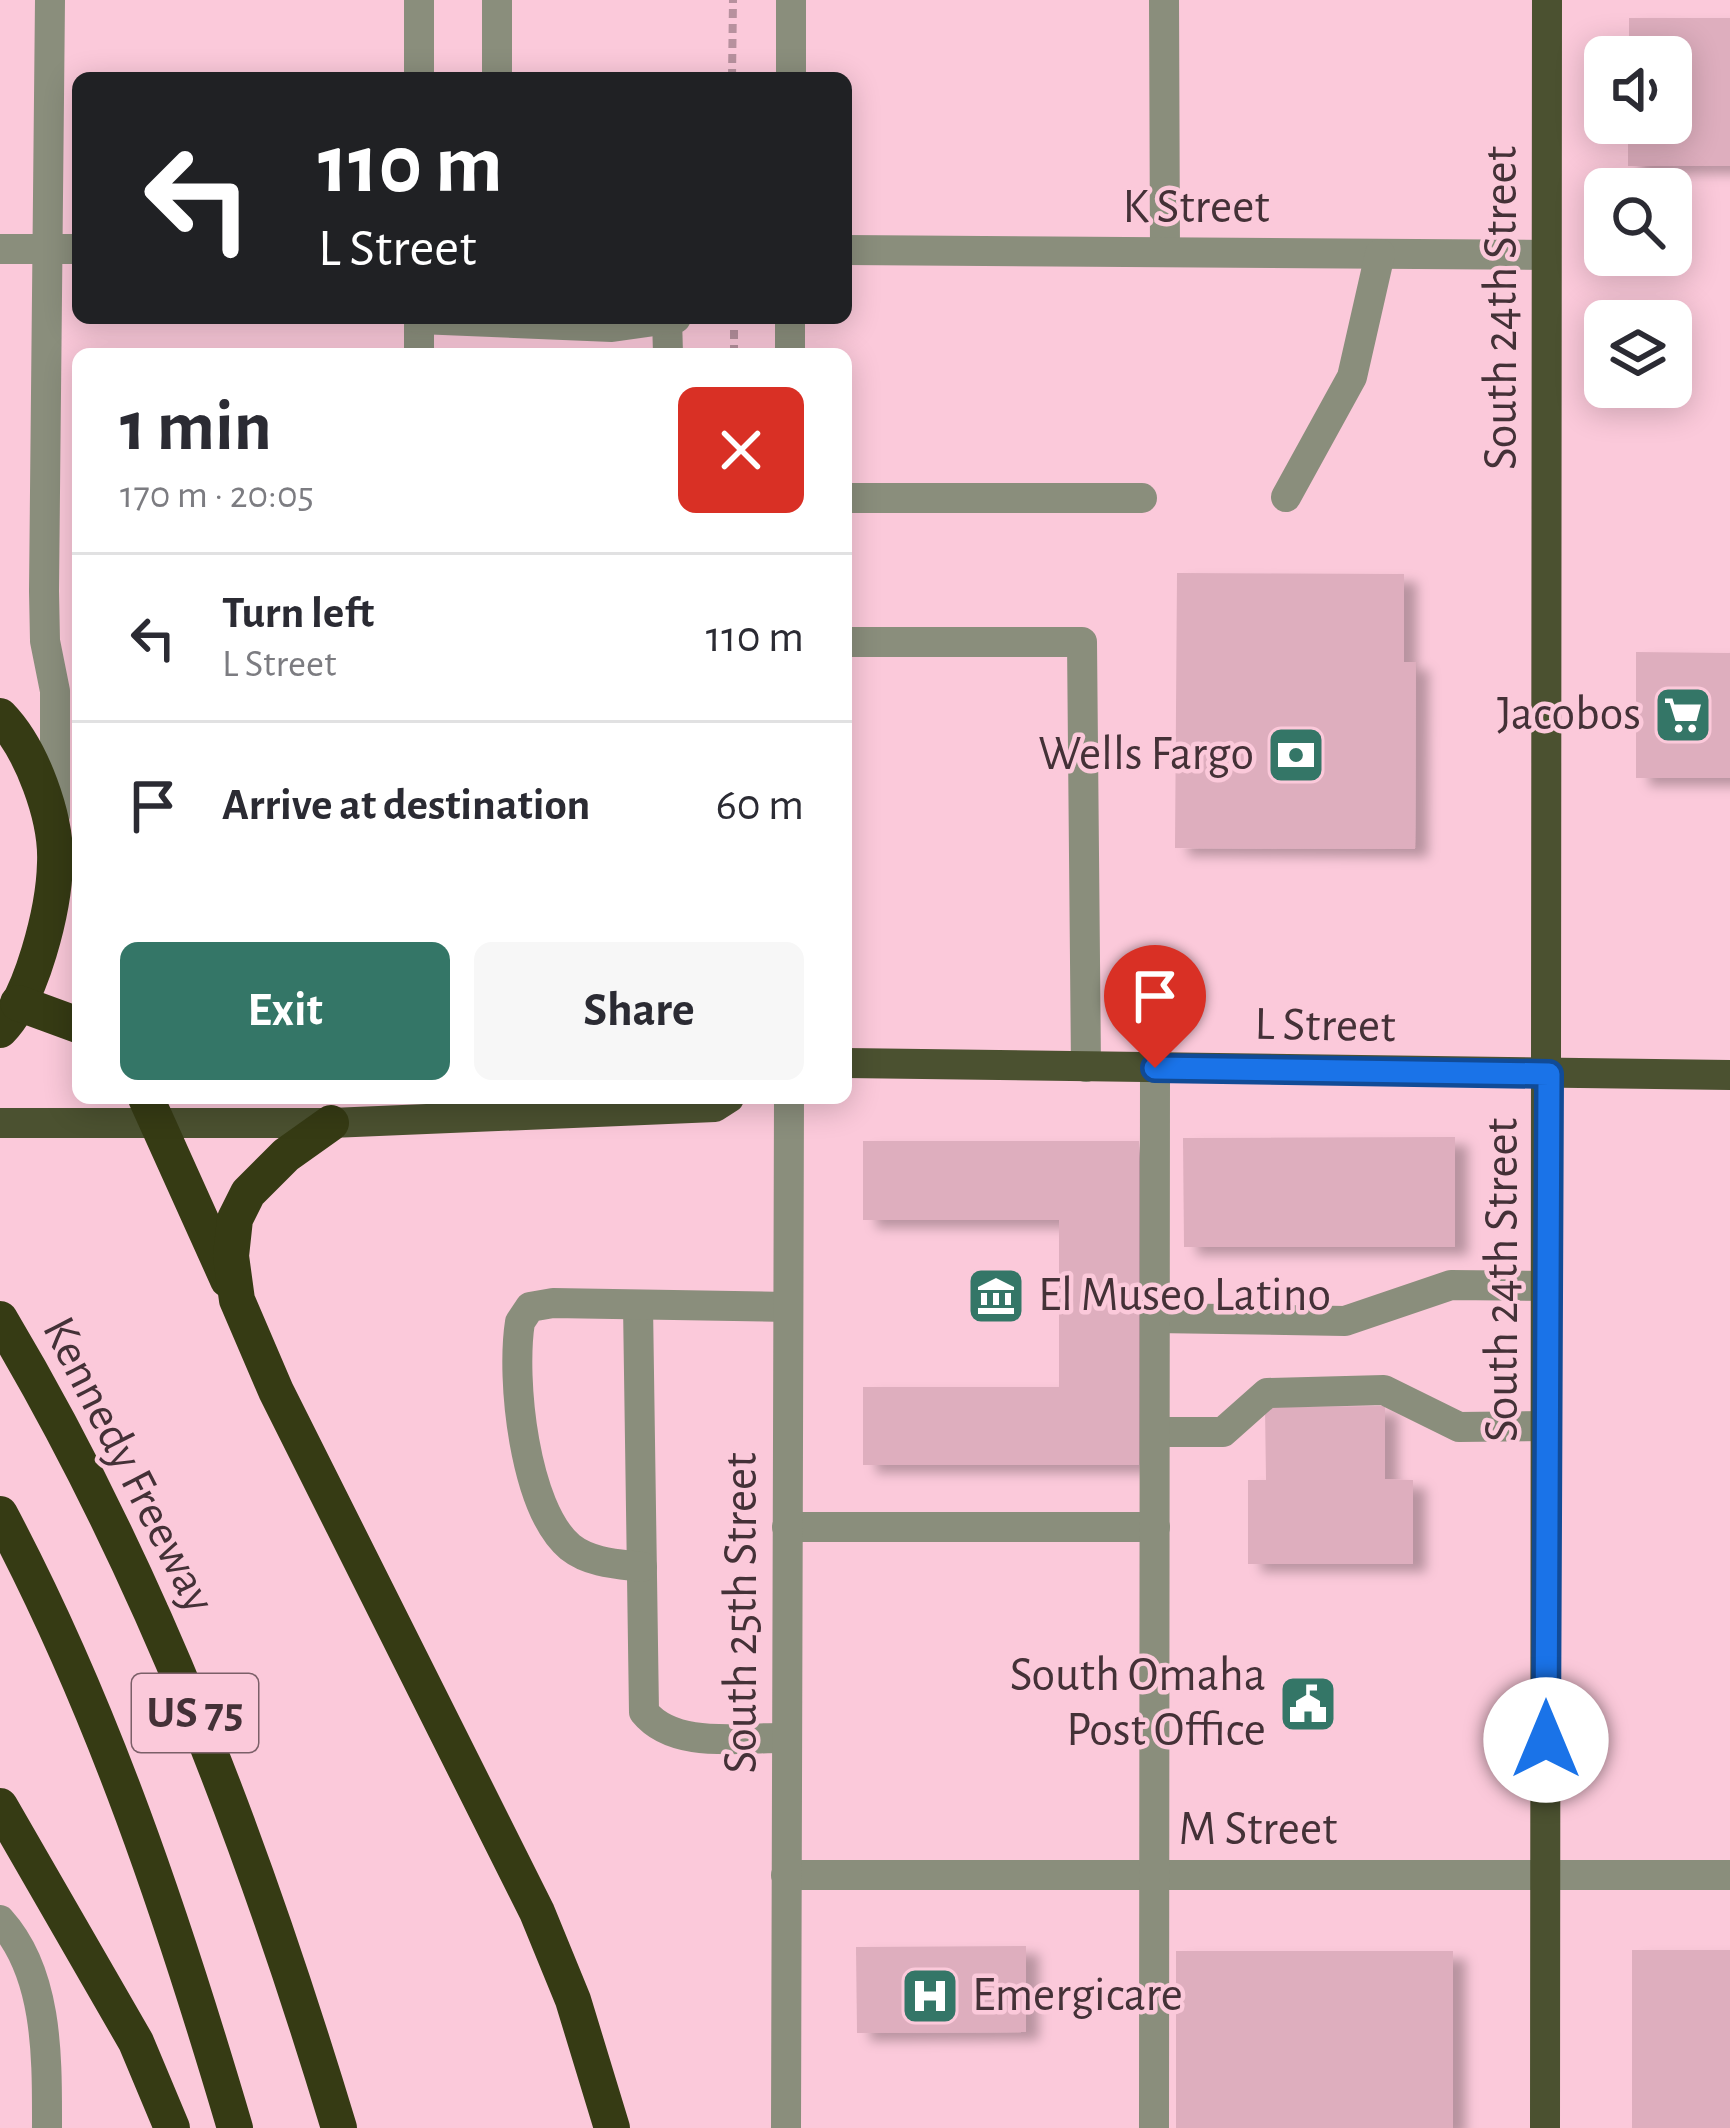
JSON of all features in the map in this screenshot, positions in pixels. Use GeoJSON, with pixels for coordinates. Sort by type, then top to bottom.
{"type":"FeatureCollection","features":[{"type":"Feature","properties":{"kind":"highway"},"geometry":{"type":"LineString","coordinates":[[0,716],[44,802],[56,862],[40,953],[6,1012],[72,1024]]}},
{"type":"Feature","properties":{"kind":"highway"},"geometry":{"type":"LineString","coordinates":[[56,862],[72,887]]}},
{"type":"Feature","properties":{"kind":"highway"},"geometry":{"type":"LineString","coordinates":[[152,1112],[276,1391],[537,1912],[573,2000],[612,2128]]}},
{"type":"Feature","properties":{"kind":"highway"},"geometry":{"type":"LineString","coordinates":[[237,1300],[231,1256],[242,1206],[286,1155],[332,1123]]}},
{"type":"Feature","properties":{"kind":"highway","name":"Kennedy Freeway"},"geometry":{"type":"LineString","coordinates":[[0,1319],[102,1505],[197,1717],[249,1847],[339,2128]]}},
{"type":"Feature","properties":{"kind":"highway","name":"US 75"},"geometry":{"type":"LineString","coordinates":[[0,1514],[136,1823],[176,1933],[235,2128]]}},
{"type":"Feature","properties":{"kind":"highway"},"geometry":{"type":"LineString","coordinates":[[0,1805],[136,2042],[172,2128]]}},
{"type":"Feature","properties":{"kind":"main road","name":"South 24th Street"},"geometry":{"type":"LineString","coordinates":[[1546,2128],[1547,0]]}},
{"type":"Feature","properties":{"kind":"main road"},"geometry":{"type":"LineString","coordinates":[[6,1012],[72,1005]]}},
{"type":"Feature","properties":{"kind":"main road","name":"L Street"},"geometry":{"type":"LineString","coordinates":[[852,1063],[1730,1075]]}},
{"type":"Feature","properties":{"kind":"main road"},"geometry":{"type":"LineString","coordinates":[[0,1123],[42,1124],[152,1112],[332,1123],[720,1104]]}},
{"type":"Feature","properties":{"kind":"street"},"geometry":{"type":"LineString","coordinates":[[50,0],[64,249],[44,591],[45,641],[56,692],[56,862]]}},
{"type":"Feature","properties":{"kind":"street"},"geometry":{"type":"LineString","coordinates":[[419,0],[419,72]]}},
{"type":"Feature","properties":{"kind":"street"},"geometry":{"type":"LineString","coordinates":[[497,0],[497,72]]}},
{"type":"Feature","properties":{"kind":"street"},"geometry":{"type":"LineString","coordinates":[[790,0],[790,72]]}},
{"type":"Feature","properties":{"kind":"street"},"geometry":{"type":"LineString","coordinates":[[1164,0],[1165,252]]}},
{"type":"Feature","properties":{"kind":"street"},"geometry":{"type":"LineString","coordinates":[[0,249],[64,249]]}},
{"type":"Feature","properties":{"kind":"street","name":"K Street"},"geometry":{"type":"LineString","coordinates":[[852,250],[1546,255]]}},
{"type":"Feature","properties":{"kind":"street"},"geometry":{"type":"LineString","coordinates":[[1286,497],[1352,377],[1380,254]]}},
{"type":"Feature","properties":{"kind":"street"},"geometry":{"type":"LineString","coordinates":[[540,324],[631,324]]}},
{"type":"Feature","properties":{"kind":"street"},"geometry":{"type":"LineString","coordinates":[[852,498],[1142,498]]}},
{"type":"Feature","properties":{"kind":"street"},"geometry":{"type":"LineString","coordinates":[[852,642],[1082,642],[1086,1067]]}},
{"type":"Feature","properties":{"kind":"street"},"geometry":{"type":"LineString","coordinates":[[1154,2128],[1155,1068]]}},
{"type":"Feature","properties":{"kind":"street","name":"South 25th Street"},"geometry":{"type":"LineString","coordinates":[[787,2128],[789,1104]]}},
{"type":"Feature","properties":{"kind":"street"},"geometry":{"type":"LineString","coordinates":[[1155,1318],[1345,1321],[1451,1285],[1548,1286]]}},
{"type":"Feature","properties":{"kind":"street"},"geometry":{"type":"LineString","coordinates":[[638,1305],[644,1712],[658,1729],[682,1736],[786,1738]]}},
{"type":"Feature","properties":{"kind":"street"},"geometry":{"type":"LineString","coordinates":[[642,1568],[597,1561],[572,1549],[554,1528],[523,1444],[520,1322],[530,1307],[788,1307]]}},
{"type":"Feature","properties":{"kind":"street"},"geometry":{"type":"LineString","coordinates":[[1155,1432],[1223,1432],[1267,1393],[1384,1390],[1459,1427],[1547,1426]]}},
{"type":"Feature","properties":{"kind":"street"},"geometry":{"type":"LineString","coordinates":[[788,1527],[1155,1527]]}},
{"type":"Feature","properties":{"kind":"street","name":"M Street"},"geometry":{"type":"LineString","coordinates":[[786,1875],[1730,1875]]}},
{"type":"Feature","properties":{"kind":"street"},"geometry":{"type":"LineString","coordinates":[[0,1920],[24,1955],[39,2000],[47,2128]]}},
{"type":"Feature","properties":{"kind":"path"},"geometry":{"type":"LineString","coordinates":[[732,72],[733,0]]}},
{"type":"Feature","properties":{"kind":"building"},"geometry":{"type":"Polygon","coordinates":[[[1629,18],[1730,18],[1730,166],[1628,166],[1628,144],[1692,144],[1692,36],[1629,36],[1629,18]]]}},
{"type":"Feature","properties":{"kind":"building","name":"Wells Fargo"},"geometry":{"type":"Polygon","coordinates":[[[1177,573],[1404,574],[1404,662],[1416,662],[1415,849],[1175,848],[1177,573]]]}},
{"type":"Feature","properties":{"kind":"building","name":"Jacobos"},"geometry":{"type":"Polygon","coordinates":[[[1636,652],[1730,653],[1730,778],[1636,778],[1636,652]]]}},
{"type":"Feature","properties":{"kind":"building"},"geometry":{"type":"Polygon","coordinates":[[[1455,1137],[1455,1247],[1184,1247],[1183,1138],[1455,1137]]]}},
{"type":"Feature","properties":{"kind":"building"},"geometry":{"type":"Polygon","coordinates":[[[863,1141],[1139,1141],[1139,1465],[863,1465],[863,1387],[1059,1387],[1059,1220],[863,1220],[863,1141]]]}},
{"type":"Feature","properties":{"kind":"building"},"geometry":{"type":"Polygon","coordinates":[[[1385,1406],[1385,1479],[1413,1480],[1413,1564],[1248,1564],[1248,1480],[1266,1480],[1265,1407],[1385,1406]]]}},
{"type":"Feature","properties":{"kind":"building"},"geometry":{"type":"Polygon","coordinates":[[[1026,1946],[1026,2032],[857,2033],[856,1947],[1026,1946]]]}},
{"type":"Feature","properties":{"kind":"building"},"geometry":{"type":"Polygon","coordinates":[[[1632,1950],[1730,1950],[1730,2128],[1632,2128],[1632,1950]]]}},
{"type":"Feature","properties":{"kind":"building"},"geometry":{"type":"Polygon","coordinates":[[[1176,1951],[1453,1951],[1453,2128],[1176,2128],[1176,1951]]]}},
{"type":"Feature","properties":{"kind":"place","name":"Jacobos"},"geometry":{"type":"Point","coordinates":[1683,715]}},
{"type":"Feature","properties":{"kind":"place","name":"Wells Fargo"},"geometry":{"type":"Point","coordinates":[1296,755]}},
{"type":"Feature","properties":{"kind":"place","name":"El Museo Latino"},"geometry":{"type":"Point","coordinates":[996,1296]}},
{"type":"Feature","properties":{"kind":"place","name":"South Omaha Post Office"},"geometry":{"type":"Point","coordinates":[1308,1704]}},
{"type":"Feature","properties":{"kind":"place","name":"Emergicare"},"geometry":{"type":"Point","coordinates":[930,1996]}},
{"type":"Feature","properties":{"kind":"route"},"geometry":{"type":"LineString","coordinates":[[1155,1068],[1549,1074],[1546,1740]]}}]}
